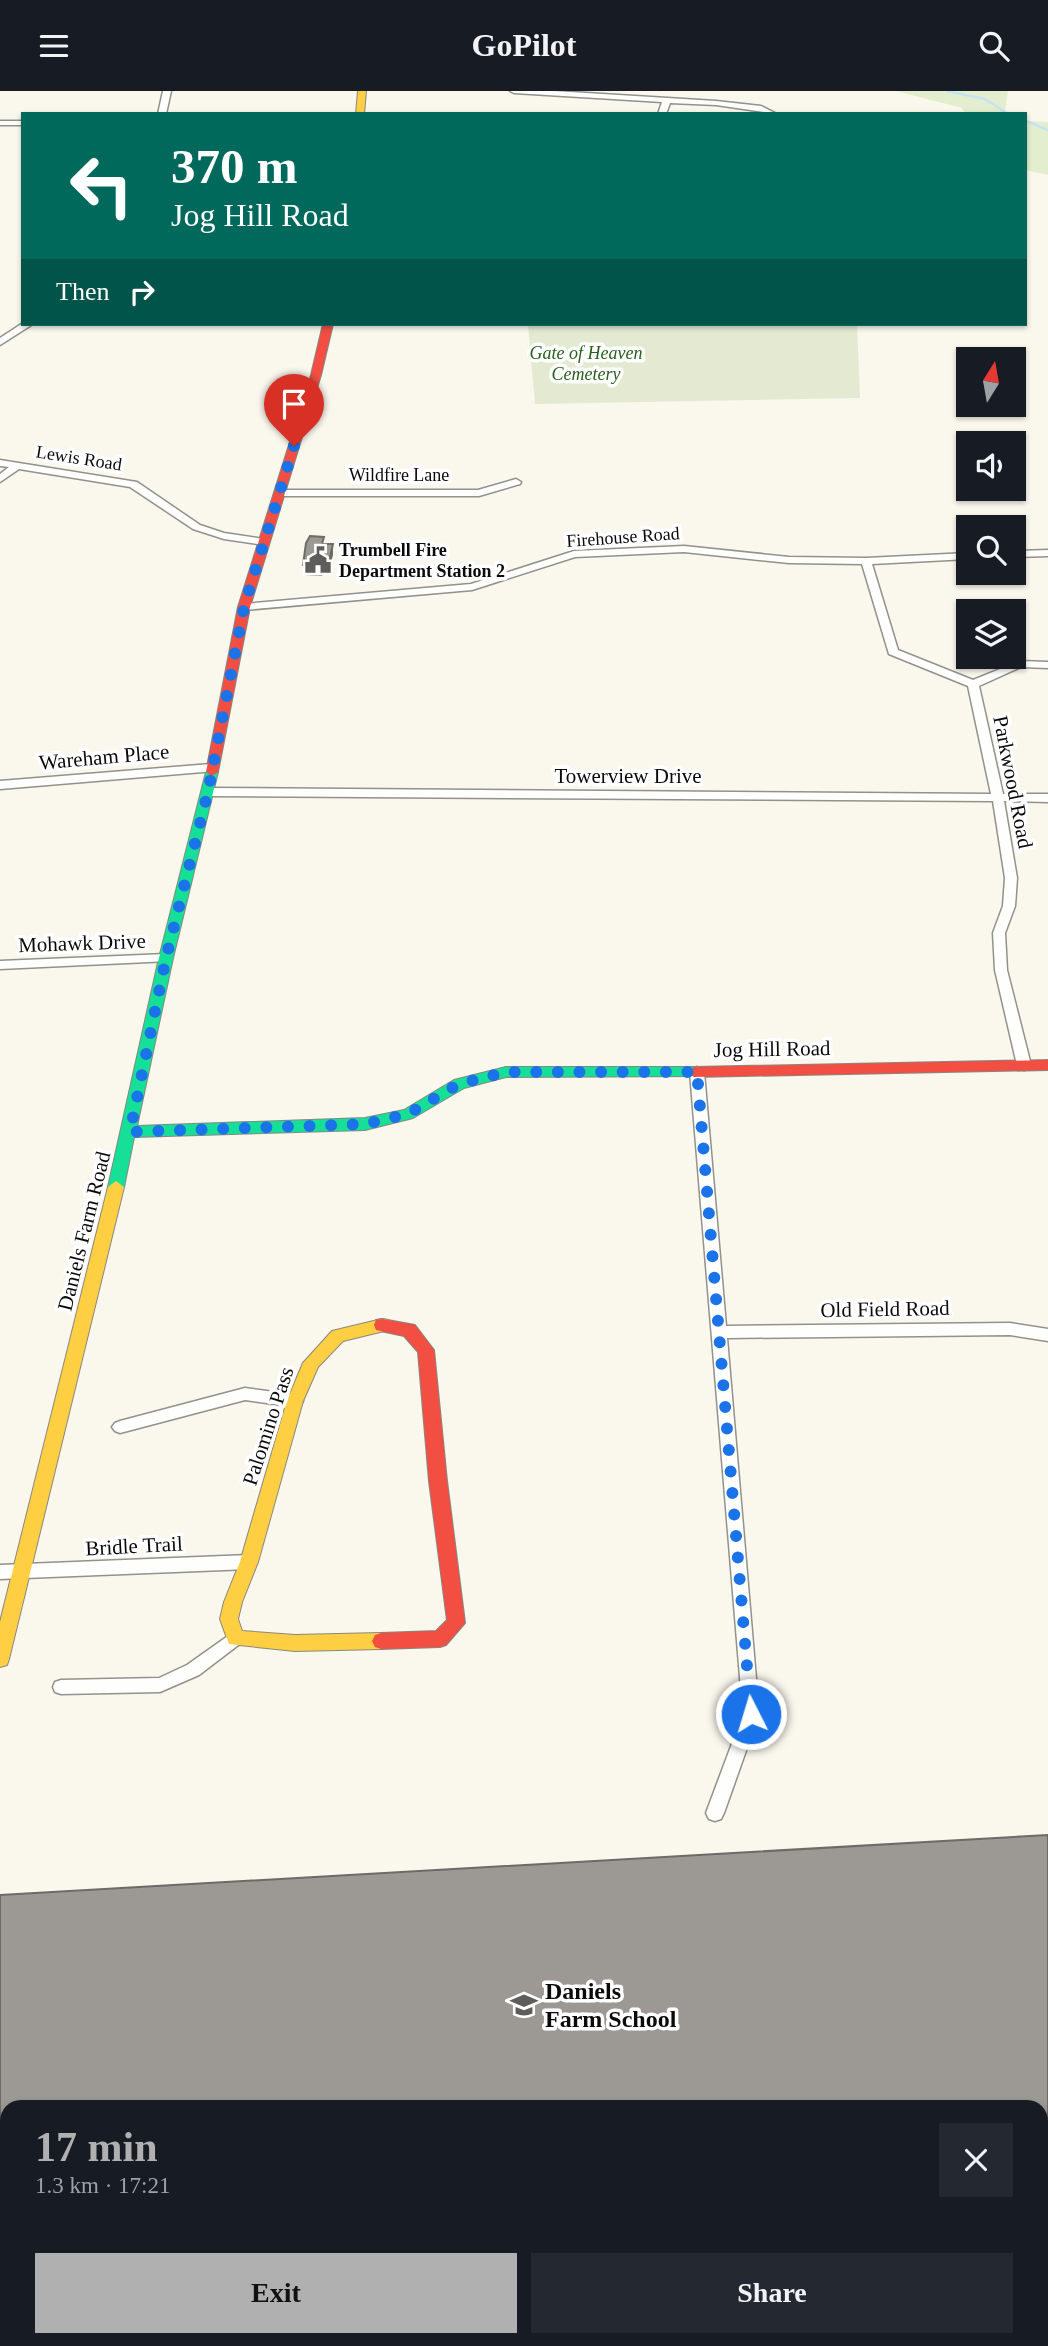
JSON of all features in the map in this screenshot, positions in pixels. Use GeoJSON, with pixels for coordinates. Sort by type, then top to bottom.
{"type":"FeatureCollection","features":[{"type":"Feature","properties":{"kind":"main road"},"geometry":{"type":"LineString","coordinates":[[360,112],[362,91]]}},
{"type":"Feature","properties":{"kind":"main road","name":"Daniels Farm Road"},"geometry":{"type":"LineString","coordinates":[[0,1659],[130,1132],[166,958],[208,792],[244,607],[316,375],[328,326]]}},
{"type":"Feature","properties":{"kind":"main road","name":"Jog Hill Road"},"geometry":{"type":"LineString","coordinates":[[130,1132],[365,1124],[408,1114],[459,1084],[506,1072],[697,1072],[1048,1065]]}},
{"type":"Feature","properties":{"kind":"main road","name":"Palomino Pass"},"geometry":{"type":"LineString","coordinates":[[382,1325],[409,1330],[426,1350],[438,1481],[456,1623],[440,1639],[295,1643],[235,1638],[229,1619],[295,1401],[311,1363],[338,1335],[382,1325]]}},
{"type":"Feature","properties":{"kind":"street"},"geometry":{"type":"LineString","coordinates":[[163,112],[167,91]]}},
{"type":"Feature","properties":{"kind":"street"},"geometry":{"type":"LineString","coordinates":[[514,91],[716,103],[761,108],[769,112]]}},
{"type":"Feature","properties":{"kind":"street"},"geometry":{"type":"LineString","coordinates":[[715,91],[716,103]]}},
{"type":"Feature","properties":{"kind":"street"},"geometry":{"type":"LineString","coordinates":[[663,112],[667,100]]}},
{"type":"Feature","properties":{"kind":"street"},"geometry":{"type":"LineString","coordinates":[[0,123],[21,123]]}},
{"type":"Feature","properties":{"kind":"street"},"geometry":{"type":"LineString","coordinates":[[0,342],[25,326]]}},
{"type":"Feature","properties":{"kind":"street","name":"Lewis Road"},"geometry":{"type":"LineString","coordinates":[[0,463],[133,484],[148,490],[175,513],[206,532],[264,542]]}},
{"type":"Feature","properties":{"kind":"street"},"geometry":{"type":"LineString","coordinates":[[0,479],[17,466]]}},
{"type":"Feature","properties":{"kind":"street","name":"Wildfire Lane"},"geometry":{"type":"LineString","coordinates":[[280,493],[479,493],[516,482]]}},
{"type":"Feature","properties":{"kind":"street","name":"Firehouse Road"},"geometry":{"type":"LineString","coordinates":[[244,607],[472,587],[574,554],[684,549],[789,560],[866,561],[956,557]]}},
{"type":"Feature","properties":{"kind":"street"},"geometry":{"type":"LineString","coordinates":[[1026,554],[1048,553]]}},
{"type":"Feature","properties":{"kind":"street"},"geometry":{"type":"LineString","coordinates":[[866,561],[892,652],[973,684],[1020,664],[1048,666]]}},
{"type":"Feature","properties":{"kind":"street","name":"Parkwood Road"},"geometry":{"type":"LineString","coordinates":[[973,684],[998,798],[1011,878],[1009,905],[999,933],[1001,970],[1024,1065]]}},
{"type":"Feature","properties":{"kind":"street","name":"Wareham Place"},"geometry":{"type":"LineString","coordinates":[[0,785],[211,768]]}},
{"type":"Feature","properties":{"kind":"street","name":"Towerview Drive"},"geometry":{"type":"LineString","coordinates":[[208,792],[1048,799]]}},
{"type":"Feature","properties":{"kind":"street","name":"Mohawk Drive"},"geometry":{"type":"LineString","coordinates":[[0,965],[166,958]]}},
{"type":"Feature","properties":{"kind":"street"},"geometry":{"type":"LineString","coordinates":[[697,1072],[721,1332],[751,1714],[715,1813]]}},
{"type":"Feature","properties":{"kind":"street","name":"Old Field Road"},"geometry":{"type":"LineString","coordinates":[[721,1332],[1010,1329],[1048,1335]]}},
{"type":"Feature","properties":{"kind":"street"},"geometry":{"type":"LineString","coordinates":[[120,1427],[244,1394],[295,1401]]}},
{"type":"Feature","properties":{"kind":"street","name":"Bridle Trail"},"geometry":{"type":"LineString","coordinates":[[0,1572],[248,1562]]}},
{"type":"Feature","properties":{"kind":"street"},"geometry":{"type":"LineString","coordinates":[[61,1687],[160,1685],[193,1669],[235,1638]]}},
{"type":"Feature","properties":{"kind":"green space"},"geometry":{"type":"Polygon","coordinates":[[[896,91],[1008,91],[1007,112],[965,112],[962,108],[896,91]]]}},
{"type":"Feature","properties":{"kind":"green space"},"geometry":{"type":"Polygon","coordinates":[[[1027,121],[1048,122],[1048,175],[1027,170],[1027,121]]]}},
{"type":"Feature","properties":{"kind":"green space","name":"Gate of Heaven Cemetery"},"geometry":{"type":"Polygon","coordinates":[[[528,326],[857,326],[860,398],[535,404],[528,326]]]}},
{"type":"Feature","properties":{"kind":"building"},"geometry":{"type":"Polygon","coordinates":[[[310,536],[324,537],[322,544],[333,544],[330,557],[323,558],[321,566],[303,565],[306,543],[310,536]]]}},
{"type":"Feature","properties":{"kind":"building","name":"Daniels Farm School"},"geometry":{"type":"Polygon","coordinates":[[[1048,1835],[1048,2100],[0,2100],[0,1895],[1048,1835]]]}},
{"type":"Feature","properties":{"kind":"waterway"},"geometry":{"type":"LineString","coordinates":[[947,91],[985,99],[1005,112]]}},
{"type":"Feature","properties":{"kind":"waterway"},"geometry":{"type":"LineString","coordinates":[[1027,121],[1048,130]]}},
{"type":"Feature","properties":{"kind":"traffic: fast"},"geometry":{"type":"LineString","coordinates":[[116,1187],[166,958],[212,772]]}},
{"type":"Feature","properties":{"kind":"traffic: fast"},"geometry":{"type":"LineString","coordinates":[[130,1132],[365,1124],[408,1114],[459,1084],[506,1072],[694,1072]]}},
{"type":"Feature","properties":{"kind":"traffic: slow"},"geometry":{"type":"LineString","coordinates":[[360,112],[362,91]]}},
{"type":"Feature","properties":{"kind":"traffic: slow"},"geometry":{"type":"LineString","coordinates":[[0,1659],[116,1187]]}},
{"type":"Feature","properties":{"kind":"traffic: slow"},"geometry":{"type":"LineString","coordinates":[[381,1641],[295,1643],[235,1638],[229,1619],[249,1562],[295,1401],[311,1363],[338,1336],[382,1325]]}},
{"type":"Feature","properties":{"kind":"traffic: jam"},"geometry":{"type":"LineString","coordinates":[[212,772],[244,607],[316,375],[328,326]]}},
{"type":"Feature","properties":{"kind":"traffic: jam"},"geometry":{"type":"LineString","coordinates":[[694,1072],[1048,1065]]}},
{"type":"Feature","properties":{"kind":"traffic: jam"},"geometry":{"type":"LineString","coordinates":[[381,1641],[440,1639],[456,1623],[438,1481],[426,1350],[409,1330],[382,1325]]}},
{"type":"Feature","properties":{"kind":"place","name":"Trumbell Fire Department Station 2"},"geometry":{"type":"Point","coordinates":[318,560]}},
{"type":"Feature","properties":{"kind":"place","name":"Daniels Farm School"},"geometry":{"type":"Point","coordinates":[524,2005]}},
{"type":"Feature","properties":{"kind":"route"},"geometry":{"type":"LineString","coordinates":[[294,446],[244,607],[208,792],[166,958],[130,1132],[365,1124],[408,1114],[459,1084],[506,1072],[697,1072],[721,1332],[751,1714]]}}]}
